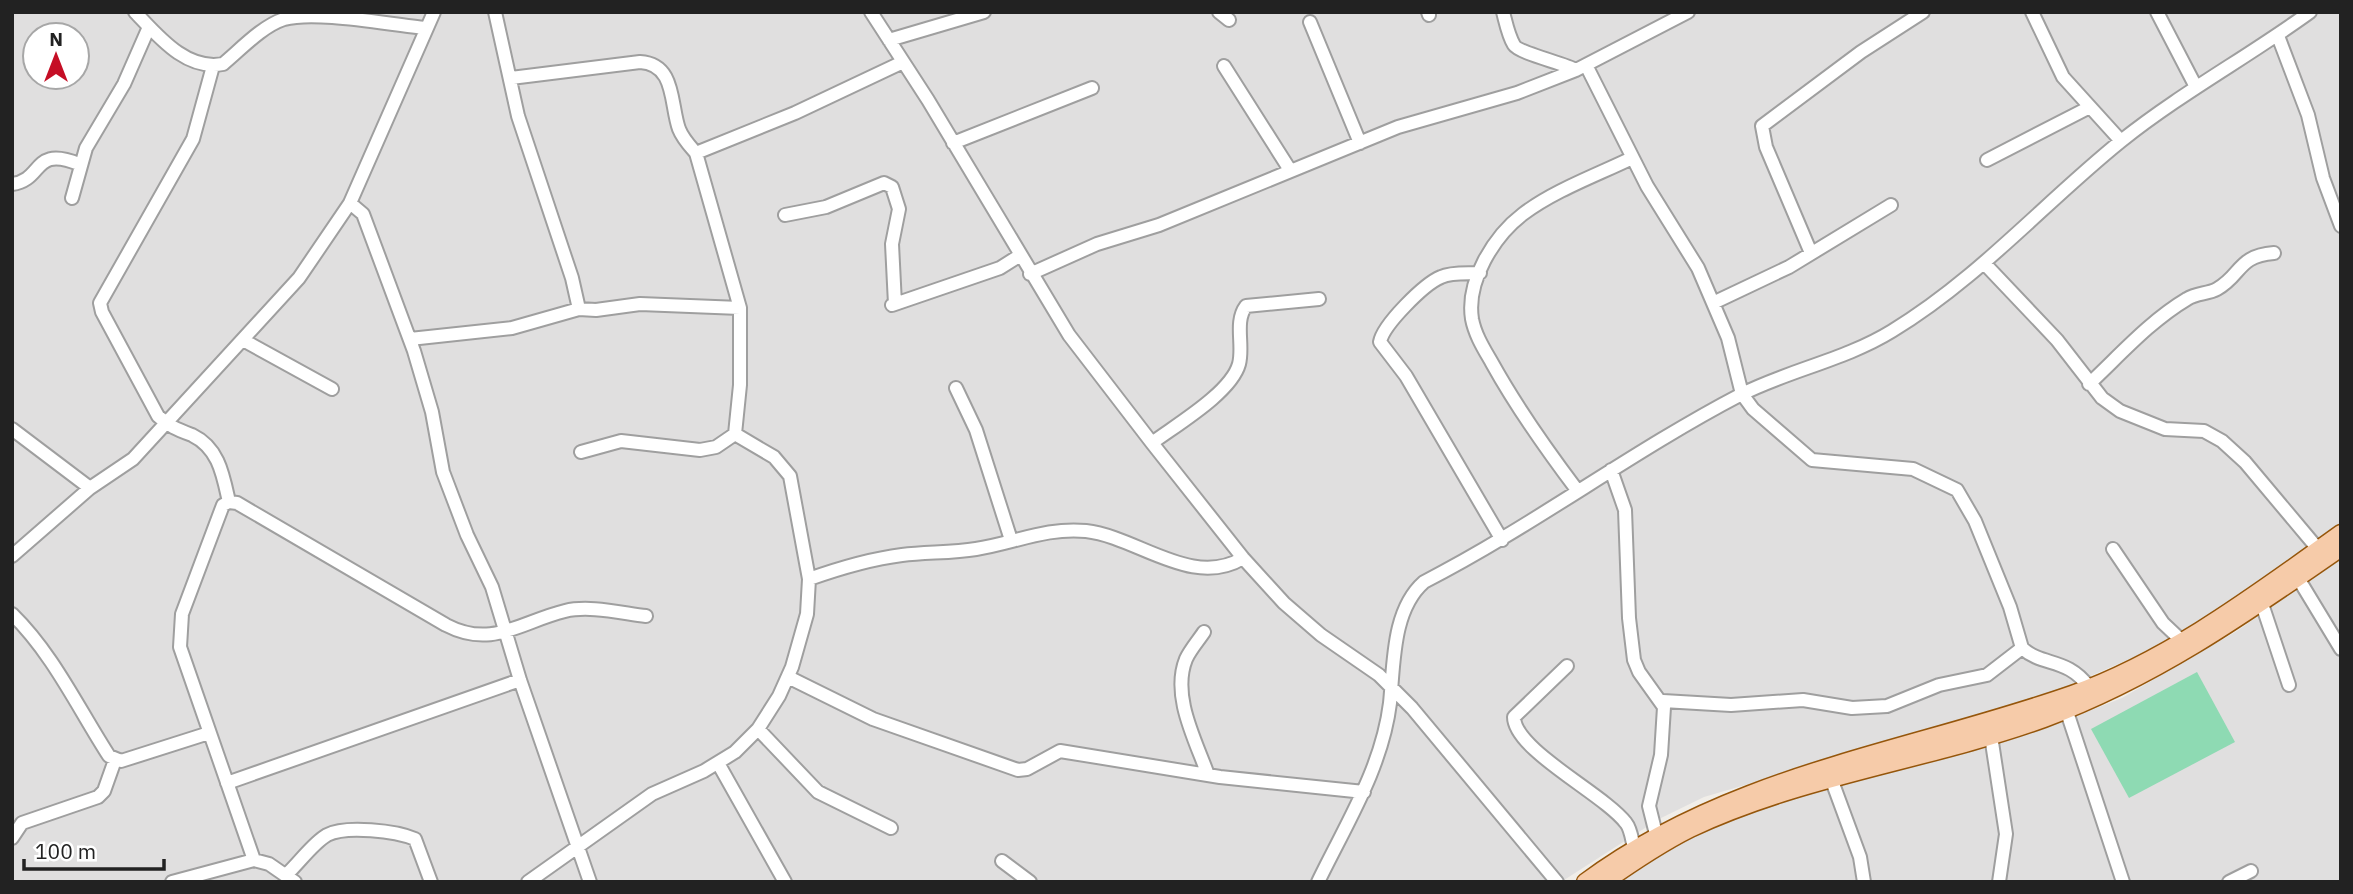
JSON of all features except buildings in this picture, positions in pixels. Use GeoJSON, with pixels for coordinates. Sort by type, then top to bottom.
{"type":"FeatureCollection","features":[{"type":"Feature","properties":{"kind":"main road"},"geometry":{"type":"LineString","coordinates":[[1584,882],[1656,834],[1752,791],[2008,715],[2089,687],[2182,641],[2341,533]]}},
{"type":"Feature","properties":{"kind":"main road"},"geometry":{"type":"LineString","coordinates":[[1605,882],[1668,841],[1752,804],[1991,736],[2066,709],[2161,666],[2262,604],[2341,548]]}},
{"type":"Feature","properties":{"kind":"street"},"geometry":{"type":"LineString","coordinates":[[135,12],[182,56],[197,64],[213,66],[223,65],[276,23],[300,15],[426,28]]}},
{"type":"Feature","properties":{"kind":"street"},"geometry":{"type":"LineString","coordinates":[[12,556],[90,488],[133,459],[299,278],[350,203],[434,12]]}},
{"type":"Feature","properties":{"kind":"street"},"geometry":{"type":"LineString","coordinates":[[495,12],[518,116],[572,278],[579,309]]}},
{"type":"Feature","properties":{"kind":"street"},"geometry":{"type":"LineString","coordinates":[[871,12],[1069,335],[1152,443],[1243,558],[1284,603],[1390,685],[1557,882]]}},
{"type":"Feature","properties":{"kind":"street"},"geometry":{"type":"LineString","coordinates":[[889,40],[985,12]]}},
{"type":"Feature","properties":{"kind":"street"},"geometry":{"type":"LineString","coordinates":[[1503,12],[1515,47],[1522,53],[1581,67],[1698,268],[1728,338],[1742,394],[1763,418],[1812,460],[1913,469],[1957,490],[1975,521],[2010,607],[2022,648]]}},
{"type":"Feature","properties":{"kind":"street"},"geometry":{"type":"LineString","coordinates":[[1030,274],[1097,244],[1160,225],[1398,127],[1517,93],[1581,67],[1688,12]]}},
{"type":"Feature","properties":{"kind":"street"},"geometry":{"type":"LineString","coordinates":[[1811,253],[1766,147],[1762,126],[1861,52],[1923,12]]}},
{"type":"Feature","properties":{"kind":"street"},"geometry":{"type":"LineString","coordinates":[[2032,12],[2063,77],[2088,108],[2121,141]]}},
{"type":"Feature","properties":{"kind":"street"},"geometry":{"type":"LineString","coordinates":[[2157,12],[2196,87]]}},
{"type":"Feature","properties":{"kind":"street"},"geometry":{"type":"LineString","coordinates":[[1318,882],[1364,792],[1390,704],[1390,685],[1405,610],[1414,591],[1424,582],[1502,540],[1611,470],[1742,394],[1817,366],[1890,333],[1938,301],[1984,264],[2121,141],[2196,87],[2278,36],[2310,12]]}},
{"type":"Feature","properties":{"kind":"street"},"geometry":{"type":"LineString","coordinates":[[1310,22],[1360,143]]}},
{"type":"Feature","properties":{"kind":"street"},"geometry":{"type":"LineString","coordinates":[[72,198],[79,164],[86,148],[124,84],[149,27]]}},
{"type":"Feature","properties":{"kind":"street"},"geometry":{"type":"LineString","coordinates":[[2278,36],[2308,115],[2323,178],[2341,226]]}},
{"type":"Feature","properties":{"kind":"street"},"geometry":{"type":"LineString","coordinates":[[511,78],[640,62],[656,65],[665,75],[684,139],[696,153],[740,307],[740,385],[734,434],[716,447],[700,450],[621,441],[581,452]]}},
{"type":"Feature","properties":{"kind":"street"},"geometry":{"type":"LineString","coordinates":[[696,153],[795,113],[903,62]]}},
{"type":"Feature","properties":{"kind":"street"},"geometry":{"type":"LineString","coordinates":[[213,66],[193,139],[100,303],[102,312],[140,384],[166,424],[201,440],[218,460],[229,502]]}},
{"type":"Feature","properties":{"kind":"street"},"geometry":{"type":"LineString","coordinates":[[1224,66],[1290,170]]}},
{"type":"Feature","properties":{"kind":"street"},"geometry":{"type":"LineString","coordinates":[[953,143],[1092,88]]}},
{"type":"Feature","properties":{"kind":"street"},"geometry":{"type":"LineString","coordinates":[[1987,160],[2088,108]]}},
{"type":"Feature","properties":{"kind":"street"},"geometry":{"type":"LineString","coordinates":[[12,184],[30,176],[44,160],[64,158],[79,164]]}},
{"type":"Feature","properties":{"kind":"street"},"geometry":{"type":"LineString","coordinates":[[1577,491],[1511,397],[1477,337],[1471,306],[1480,273],[1498,239],[1524,213],[1632,158]]}},
{"type":"Feature","properties":{"kind":"street"},"geometry":{"type":"LineString","coordinates":[[786,215],[826,208],[884,183],[892,187],[900,209],[892,244],[894,305],[1000,268],[1019,256]]}},
{"type":"Feature","properties":{"kind":"street"},"geometry":{"type":"LineString","coordinates":[[350,203],[363,214],[410,339],[432,412],[443,472],[467,536],[492,587],[520,680],[590,882]]}},
{"type":"Feature","properties":{"kind":"street"},"geometry":{"type":"LineString","coordinates":[[1713,303],[1790,267],[1891,205]]}},
{"type":"Feature","properties":{"kind":"street"},"geometry":{"type":"LineString","coordinates":[[2089,384],[2149,328],[2189,297],[2220,288],[2238,266],[2252,257],[2274,253]]}},
{"type":"Feature","properties":{"kind":"street"},"geometry":{"type":"LineString","coordinates":[[1984,264],[2057,340],[2089,384],[2120,411],[2165,429],[2204,431],[2222,442],[2245,462],[2318,549]]}},
{"type":"Feature","properties":{"kind":"street"},"geometry":{"type":"LineString","coordinates":[[1480,273],[1442,276],[1419,293],[1382,331],[1380,342],[1406,376],[1502,540]]}},
{"type":"Feature","properties":{"kind":"street"},"geometry":{"type":"LineString","coordinates":[[1152,443],[1226,386],[1237,372],[1240,360],[1241,313],[1246,306],[1319,299]]}},
{"type":"Feature","properties":{"kind":"street"},"geometry":{"type":"LineString","coordinates":[[410,339],[512,328],[579,309],[596,310],[640,304],[740,307]]}},
{"type":"Feature","properties":{"kind":"street"},"geometry":{"type":"LineString","coordinates":[[243,340],[332,389]]}},
{"type":"Feature","properties":{"kind":"street"},"geometry":{"type":"LineString","coordinates":[[956,388],[976,430],[1011,540]]}},
{"type":"Feature","properties":{"kind":"street"},"geometry":{"type":"LineString","coordinates":[[12,429],[90,488]]}},
{"type":"Feature","properties":{"kind":"street"},"geometry":{"type":"LineString","coordinates":[[528,882],[652,794],[718,763],[734,752],[758,729],[788,677],[807,614],[809,579],[790,477],[774,457],[734,434]]}},
{"type":"Feature","properties":{"kind":"street"},"geometry":{"type":"LineString","coordinates":[[1611,470],[1625,510],[1629,618],[1634,660],[1639,672],[1663,701],[1661,755],[1648,806],[1656,834]]}},
{"type":"Feature","properties":{"kind":"street"},"geometry":{"type":"LineString","coordinates":[[254,860],[180,647],[182,614],[223,505],[229,502],[237,503],[461,633],[489,637],[567,610],[646,616]]}},
{"type":"Feature","properties":{"kind":"street"},"geometry":{"type":"LineString","coordinates":[[809,579],[869,561],[935,551],[974,550],[1062,530],[1088,531],[1190,566],[1220,568],[1243,558]]}},
{"type":"Feature","properties":{"kind":"street"},"geometry":{"type":"LineString","coordinates":[[2113,549],[2164,623],[2182,641]]}},
{"type":"Feature","properties":{"kind":"street"},"geometry":{"type":"LineString","coordinates":[[2298,578],[2341,649]]}},
{"type":"Feature","properties":{"kind":"street"},"geometry":{"type":"LineString","coordinates":[[2262,604],[2289,684]]}},
{"type":"Feature","properties":{"kind":"street"},"geometry":{"type":"LineString","coordinates":[[12,614],[45,652],[90,726],[115,760],[121,761],[209,733]]}},
{"type":"Feature","properties":{"kind":"street"},"geometry":{"type":"LineString","coordinates":[[1204,632],[1186,659],[1181,682],[1185,712],[1208,775]]}},
{"type":"Feature","properties":{"kind":"street"},"geometry":{"type":"LineString","coordinates":[[2022,648],[2064,665],[2077,673],[2089,687]]}},
{"type":"Feature","properties":{"kind":"street"},"geometry":{"type":"LineString","coordinates":[[1663,701],[1731,705],[1802,700],[1852,708],[1887,706],[1939,685],[1987,675],[2022,648]]}},
{"type":"Feature","properties":{"kind":"street"},"geometry":{"type":"LineString","coordinates":[[1567,666],[1514,717],[1514,725],[1530,745],[1608,804],[1628,825],[1634,848]]}},
{"type":"Feature","properties":{"kind":"street"},"geometry":{"type":"LineString","coordinates":[[788,677],[873,719],[1018,770],[1027,769],[1060,751],[1208,775],[1364,792]]}},
{"type":"Feature","properties":{"kind":"street"},"geometry":{"type":"LineString","coordinates":[[227,783],[520,680]]}},
{"type":"Feature","properties":{"kind":"street"},"geometry":{"type":"LineString","coordinates":[[2066,709],[2123,882]]}},
{"type":"Feature","properties":{"kind":"street"},"geometry":{"type":"LineString","coordinates":[[758,729],[818,792],[891,828]]}},
{"type":"Feature","properties":{"kind":"street"},"geometry":{"type":"LineString","coordinates":[[1991,736],[2004,816],[2000,882]]}},
{"type":"Feature","properties":{"kind":"street"},"geometry":{"type":"LineString","coordinates":[[12,838],[22,823],[98,797],[104,791],[115,760]]}},
{"type":"Feature","properties":{"kind":"street"},"geometry":{"type":"LineString","coordinates":[[718,763],[785,882]]}},
{"type":"Feature","properties":{"kind":"street"},"geometry":{"type":"LineString","coordinates":[[1832,780],[1860,857],[1864,882]]}},
{"type":"Feature","properties":{"kind":"street"},"geometry":{"type":"LineString","coordinates":[[172,882],[254,860],[291,878],[326,835],[342,831],[383,832],[415,839],[431,882]]}},
{"type":"Feature","properties":{"kind":"street"},"geometry":{"type":"LineString","coordinates":[[1002,861],[1030,882]]}},
{"type":"Feature","properties":{"kind":"street"},"geometry":{"type":"LineString","coordinates":[[2229,882],[2251,871]]}},
{"type":"Feature","properties":{"kind":"shaded area"},"geometry":{"type":"Polygon","coordinates":[[[12,12],[2341,12],[2341,523],[2193,626],[2141,654],[2063,688],[1997,711],[1704,797],[1659,819],[1561,882],[12,882],[12,12]]]}},
{"type":"Feature","properties":{"kind":"shaded area"},"geometry":{"type":"Polygon","coordinates":[[[2341,558],[2341,882],[1618,882],[1665,851],[1708,828],[1758,808],[2041,730],[2122,698],[2237,631],[2341,558]]]}},
{"type":"Feature","properties":{"kind":"green space"},"geometry":{"type":"Polygon","coordinates":[[[2197,672],[2235,742],[2129,798],[2091,729],[2197,672]]]}}]}
